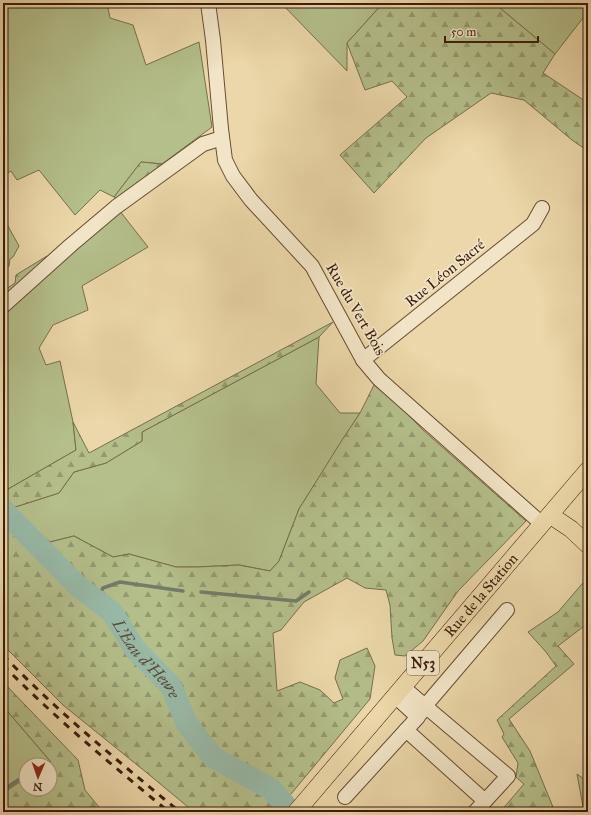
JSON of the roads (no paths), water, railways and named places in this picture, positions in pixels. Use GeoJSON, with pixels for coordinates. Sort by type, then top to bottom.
{"type":"FeatureCollection","features":[{"type":"Feature","properties":{"kind":"main road","name":"Rue de la Station"},"geometry":{"type":"LineString","coordinates":[[296,812],[588,470]]}},
{"type":"Feature","properties":{"kind":"main road"},"geometry":{"type":"LineString","coordinates":[[546,519],[571,529],[588,545]]}},
{"type":"Feature","properties":{"kind":"street","name":"Rue du Vert Bois"},"geometry":{"type":"LineString","coordinates":[[208,3],[225,160],[232,176],[251,200],[312,266],[363,360],[379,379],[546,519]]}},
{"type":"Feature","properties":{"kind":"street"},"geometry":{"type":"LineString","coordinates":[[3,306],[71,244],[116,207],[203,144],[222,138]]}},
{"type":"Feature","properties":{"kind":"street","name":"Rue Léon Sacré"},"geometry":{"type":"LineString","coordinates":[[363,360],[533,224],[542,208]]}},
{"type":"Feature","properties":{"kind":"street"},"geometry":{"type":"LineString","coordinates":[[345,797],[422,712],[507,610]]}},
{"type":"Feature","properties":{"kind":"street"},"geometry":{"type":"LineString","coordinates":[[399,691],[422,712],[508,776],[475,812]]}},
{"type":"Feature","properties":{"kind":"street"},"geometry":{"type":"LineString","coordinates":[[406,730],[485,801]]}},
{"type":"Feature","properties":{"kind":"waterway","name":"L'Eau d'Heure"},"geometry":{"type":"LineString","coordinates":[[3,510],[79,587],[112,612],[135,649],[171,686],[187,724],[213,757],[271,789],[286,806]]}},
{"type":"Feature","properties":{"kind":"waterway"},"geometry":{"type":"LineString","coordinates":[[96,600],[103,588],[120,582],[183,591]]}},
{"type":"Feature","properties":{"kind":"waterway"},"geometry":{"type":"LineString","coordinates":[[201,592],[296,601],[309,592]]}},
{"type":"Feature","properties":{"kind":"waterway"},"geometry":{"type":"LineString","coordinates":[[3,790],[18,780]]}},
{"type":"Feature","properties":{"kind":"railway"},"geometry":{"type":"LineString","coordinates":[[3,655],[67,717],[180,812]]}},
{"type":"Feature","properties":{"kind":"railway"},"geometry":{"type":"LineString","coordinates":[[3,665],[63,722],[169,812]]}}]}
